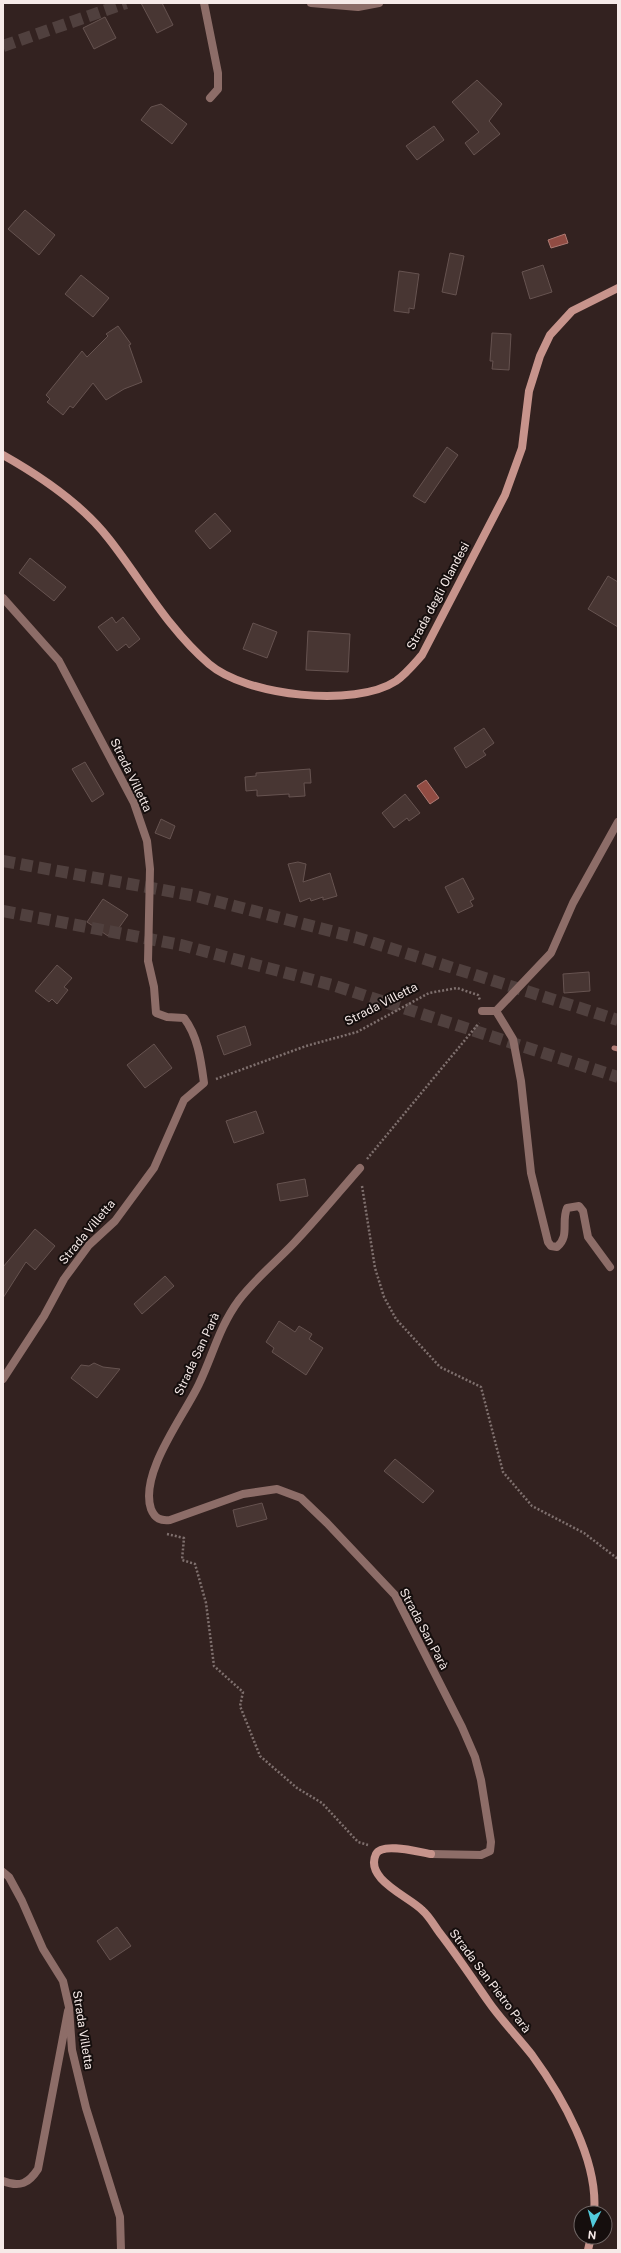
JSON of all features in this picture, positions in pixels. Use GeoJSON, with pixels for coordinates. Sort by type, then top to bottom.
{"type":"FeatureCollection","features":[{"type":"Feature","properties":{"kind":"street"},"geometry":{"type":"LineString","coordinates":[[204,3],[218,72],[218,89],[210,98]]}},
{"type":"Feature","properties":{"kind":"street"},"geometry":{"type":"LineString","coordinates":[[311,3],[358,7],[379,3]]}},
{"type":"Feature","properties":{"kind":"street","name":"Strada degli Olandesi"},"geometry":{"type":"LineString","coordinates":[[3,455],[32,471],[82,510],[109,538],[182,638],[210,665],[233,678],[272,691],[340,697],[367,693],[396,681],[412,667],[422,655],[505,495],[522,448],[529,391],[540,356],[550,335],[572,311],[618,288]]}},
{"type":"Feature","properties":{"kind":"street","name":"Strada Villetta"},"geometry":{"type":"LineString","coordinates":[[3,598],[59,661],[134,803],[147,841],[150,869],[148,961],[154,987],[156,1013],[166,1017],[184,1018],[189,1024],[196,1040],[204,1083],[184,1100],[154,1168],[115,1221],[89,1245],[64,1279],[44,1316],[3,1379]]}},
{"type":"Feature","properties":{"kind":"street"},"geometry":{"type":"LineString","coordinates":[[482,1011],[496,1010],[551,953],[573,904],[618,822]]}},
{"type":"Feature","properties":{"kind":"street"},"geometry":{"type":"LineString","coordinates":[[496,1010],[513,1039],[521,1081],[531,1173],[548,1242],[551,1246],[556,1247],[560,1244],[565,1234],[564,1214],[567,1208],[580,1206],[583,1211],[588,1237],[610,1266]]}},
{"type":"Feature","properties":{"kind":"street","name":"Strada San Parà"},"geometry":{"type":"LineString","coordinates":[[360,1168],[295,1242],[240,1298],[224,1321],[199,1385],[173,1428],[154,1473],[150,1489],[152,1512],[162,1521],[170,1520],[243,1494],[277,1490],[301,1498],[395,1595],[462,1727],[475,1757],[491,1842],[490,1851],[481,1855],[431,1854],[389,1848],[381,1849]]}},
{"type":"Feature","properties":{"kind":"street","name":"Strada San Pietro Parà"},"geometry":{"type":"LineString","coordinates":[[381,1849],[375,1859],[375,1867],[380,1879],[422,1910],[463,1963],[489,2002],[532,2056],[567,2112],[589,2165],[595,2199],[595,2205]]}},
{"type":"Feature","properties":{"kind":"street","name":"Strada Villetta"},"geometry":{"type":"LineString","coordinates":[[3,1872],[12,1883],[43,1949],[63,1981],[69,2007],[72,2050],[86,2108],[120,2217],[122,2250]]}},
{"type":"Feature","properties":{"kind":"street"},"geometry":{"type":"LineString","coordinates":[[3,2181],[20,2185],[30,2181],[38,2169],[69,2007]]}},
{"type":"Feature","properties":{"kind":"path","name":"Strada Villetta"},"geometry":{"type":"LineString","coordinates":[[204,1083],[306,1046],[357,1032],[429,993],[457,988],[469,991],[478,995],[482,1011]]}},
{"type":"Feature","properties":{"kind":"path"},"geometry":{"type":"LineString","coordinates":[[482,1011],[479,1022],[360,1168],[375,1268],[384,1297],[396,1319],[440,1367],[481,1387],[503,1472],[532,1506],[584,1533],[618,1559]]}},
{"type":"Feature","properties":{"kind":"path"},"geometry":{"type":"LineString","coordinates":[[170,1520],[165,1533],[184,1538],[182,1560],[195,1564],[206,1603],[214,1666],[243,1692],[240,1706],[260,1756],[298,1788],[322,1803],[358,1842],[381,1849]]}},
{"type":"Feature","properties":{"kind":"shaded area"},"geometry":{"type":"Polygon","coordinates":[[[565,234],[568,243],[551,248],[548,240],[565,234]]]}},
{"type":"Feature","properties":{"kind":"shaded area"},"geometry":{"type":"Polygon","coordinates":[[[426,780],[439,798],[430,804],[417,786],[426,780]]]}},
{"type":"Feature","properties":{"kind":"building"},"geometry":{"type":"Polygon","coordinates":[[[141,3],[162,3],[173,25],[157,33],[141,3]]]}},
{"type":"Feature","properties":{"kind":"building"},"geometry":{"type":"Polygon","coordinates":[[[105,17],[116,38],[94,49],[83,28],[105,17]]]}},
{"type":"Feature","properties":{"kind":"building"},"geometry":{"type":"Polygon","coordinates":[[[477,80],[502,104],[489,121],[500,134],[474,155],[465,143],[479,132],[452,102],[477,80]]]}},
{"type":"Feature","properties":{"kind":"building"},"geometry":{"type":"Polygon","coordinates":[[[161,104],[187,124],[172,144],[141,120],[151,107],[161,104]]]}},
{"type":"Feature","properties":{"kind":"building"},"geometry":{"type":"Polygon","coordinates":[[[434,126],[444,140],[417,160],[406,146],[434,126]]]}},
{"type":"Feature","properties":{"kind":"building"},"geometry":{"type":"Polygon","coordinates":[[[25,210],[55,235],[39,255],[8,229],[25,210]]]}},
{"type":"Feature","properties":{"kind":"building"},"geometry":{"type":"Polygon","coordinates":[[[450,253],[464,256],[456,295],[442,292],[450,253]]]}},
{"type":"Feature","properties":{"kind":"building"},"geometry":{"type":"Polygon","coordinates":[[[543,265],[552,292],[530,299],[522,272],[543,265]]]}},
{"type":"Feature","properties":{"kind":"building"},"geometry":{"type":"Polygon","coordinates":[[[399,271],[419,274],[414,309],[409,308],[409,313],[394,311],[399,271]]]}},
{"type":"Feature","properties":{"kind":"building"},"geometry":{"type":"Polygon","coordinates":[[[81,275],[109,298],[93,317],[65,294],[81,275]]]}},
{"type":"Feature","properties":{"kind":"building"},"geometry":{"type":"Polygon","coordinates":[[[118,326],[131,344],[129,345],[142,382],[124,389],[106,400],[93,383],[73,408],[70,406],[63,415],[47,402],[50,399],[46,395],[82,351],[87,357],[108,336],[106,334],[118,326]]]}},
{"type":"Feature","properties":{"kind":"building"},"geometry":{"type":"Polygon","coordinates":[[[492,333],[511,334],[509,370],[492,369],[493,361],[490,361],[492,333]]]}},
{"type":"Feature","properties":{"kind":"building"},"geometry":{"type":"Polygon","coordinates":[[[447,447],[458,455],[425,503],[413,496],[447,447]]]}},
{"type":"Feature","properties":{"kind":"building"},"geometry":{"type":"Polygon","coordinates":[[[215,513],[231,531],[210,549],[195,531],[215,513]]]}},
{"type":"Feature","properties":{"kind":"building"},"geometry":{"type":"Polygon","coordinates":[[[30,558],[66,587],[54,601],[19,573],[30,558]]]}},
{"type":"Feature","properties":{"kind":"building"},"geometry":{"type":"Polygon","coordinates":[[[608,576],[618,582],[618,627],[588,609],[608,576]]]}},
{"type":"Feature","properties":{"kind":"building"},"geometry":{"type":"Polygon","coordinates":[[[112,617],[116,623],[123,617],[140,639],[129,648],[126,644],[117,651],[98,627],[112,617]]]}},
{"type":"Feature","properties":{"kind":"building"},"geometry":{"type":"Polygon","coordinates":[[[253,623],[277,632],[267,658],[243,649],[253,623]]]}},
{"type":"Feature","properties":{"kind":"building"},"geometry":{"type":"Polygon","coordinates":[[[308,631],[350,634],[348,672],[306,670],[308,631]]]}},
{"type":"Feature","properties":{"kind":"building"},"geometry":{"type":"Polygon","coordinates":[[[484,728],[494,743],[483,751],[486,755],[466,768],[454,748],[484,728]]]}},
{"type":"Feature","properties":{"kind":"building"},"geometry":{"type":"Polygon","coordinates":[[[85,762],[104,794],[92,802],[72,769],[85,762]]]}},
{"type":"Feature","properties":{"kind":"building"},"geometry":{"type":"Polygon","coordinates":[[[310,769],[311,783],[304,783],[305,796],[289,797],[289,794],[257,796],[257,790],[246,791],[245,777],[256,776],[256,773],[310,769]]]}},
{"type":"Feature","properties":{"kind":"building"},"geometry":{"type":"Polygon","coordinates":[[[405,794],[420,813],[409,821],[407,818],[394,828],[382,813],[405,794]]]}},
{"type":"Feature","properties":{"kind":"building"},"geometry":{"type":"Polygon","coordinates":[[[161,819],[175,826],[170,839],[155,833],[161,819]]]}},
{"type":"Feature","properties":{"kind":"building"},"geometry":{"type":"Polygon","coordinates":[[[298,862],[306,864],[303,882],[330,873],[337,896],[323,900],[323,897],[311,901],[310,898],[300,902],[288,864],[298,862]]]}},
{"type":"Feature","properties":{"kind":"building"},"geometry":{"type":"Polygon","coordinates":[[[463,878],[474,899],[470,901],[473,906],[458,913],[445,887],[463,878]]]}},
{"type":"Feature","properties":{"kind":"building"},"geometry":{"type":"Polygon","coordinates":[[[103,899],[128,915],[116,932],[112,929],[108,936],[87,922],[103,899]]]}},
{"type":"Feature","properties":{"kind":"building"},"geometry":{"type":"Polygon","coordinates":[[[57,965],[72,978],[64,987],[68,990],[57,1004],[52,999],[49,1002],[35,991],[57,965]]]}},
{"type":"Feature","properties":{"kind":"building"},"geometry":{"type":"Polygon","coordinates":[[[589,972],[590,991],[564,993],[563,974],[589,972]]]}},
{"type":"Feature","properties":{"kind":"building"},"geometry":{"type":"Polygon","coordinates":[[[245,1026],[251,1045],[224,1055],[217,1036],[245,1026]]]}},
{"type":"Feature","properties":{"kind":"building"},"geometry":{"type":"Polygon","coordinates":[[[154,1044],[172,1068],[145,1088],[127,1065],[154,1044]]]}},
{"type":"Feature","properties":{"kind":"building"},"geometry":{"type":"Polygon","coordinates":[[[256,1111],[264,1133],[234,1143],[226,1121],[256,1111]]]}},
{"type":"Feature","properties":{"kind":"building"},"geometry":{"type":"Polygon","coordinates":[[[305,1179],[308,1196],[280,1201],[277,1184],[305,1179]]]}},
{"type":"Feature","properties":{"kind":"building"},"geometry":{"type":"Polygon","coordinates":[[[35,1229],[55,1246],[35,1270],[26,1262],[3,1298],[3,1267],[35,1229]]]}},
{"type":"Feature","properties":{"kind":"building"},"geometry":{"type":"Polygon","coordinates":[[[165,1276],[174,1286],[142,1314],[134,1304],[165,1276]]]}},
{"type":"Feature","properties":{"kind":"building"},"geometry":{"type":"Polygon","coordinates":[[[279,1321],[295,1332],[299,1326],[312,1334],[309,1339],[323,1348],[306,1375],[272,1352],[274,1348],[266,1342],[279,1321]]]}},
{"type":"Feature","properties":{"kind":"building"},"geometry":{"type":"Polygon","coordinates":[[[94,1363],[103,1367],[120,1369],[97,1398],[71,1378],[81,1365],[89,1366],[94,1363]]]}},
{"type":"Feature","properties":{"kind":"building"},"geometry":{"type":"Polygon","coordinates":[[[395,1459],[434,1491],[423,1503],[384,1471],[395,1459]]]}},
{"type":"Feature","properties":{"kind":"building"},"geometry":{"type":"Polygon","coordinates":[[[262,1503],[267,1519],[237,1527],[233,1510],[262,1503]]]}},
{"type":"Feature","properties":{"kind":"building"},"geometry":{"type":"Polygon","coordinates":[[[117,1927],[131,1946],[110,1960],[97,1941],[117,1927]]]}},
{"type":"Feature","properties":{"kind":"waterway"},"geometry":{"type":"LineString","coordinates":[[614,1048],[618,1049]]}},
{"type":"Feature","properties":{"kind":"tunnel"},"geometry":{"type":"LineString","coordinates":[[3,46],[126,3]]}},
{"type":"Feature","properties":{"kind":"tunnel"},"geometry":{"type":"LineString","coordinates":[[3,861],[196,896],[358,938],[618,1020]]}},
{"type":"Feature","properties":{"kind":"tunnel"},"geometry":{"type":"LineString","coordinates":[[3,911],[181,945],[332,985],[618,1077]]}}]}
